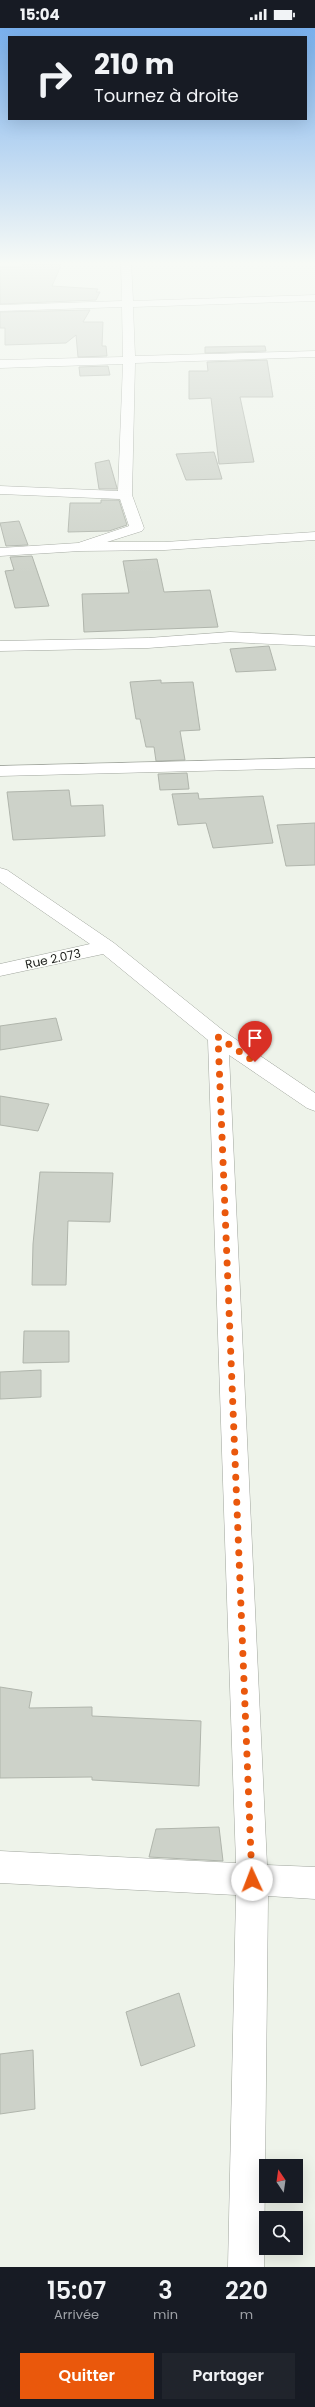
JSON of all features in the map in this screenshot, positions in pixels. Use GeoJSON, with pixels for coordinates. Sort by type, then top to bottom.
{"type":"FeatureCollection","features":[{"type":"Feature","properties":{"kind":"street"},"geometry":{"type":"LineString","coordinates":[[80,547],[137,528],[125,495],[129,365]]}},
{"type":"Feature","properties":{"kind":"street"},"geometry":{"type":"LineString","coordinates":[[0,490],[125,495]]}},
{"type":"Feature","properties":{"kind":"street"},"geometry":{"type":"LineString","coordinates":[[0,552],[80,547],[165,546],[315,536]]}},
{"type":"Feature","properties":{"kind":"street"},"geometry":{"type":"LineString","coordinates":[[0,646],[148,643],[230,637],[315,641]]}},
{"type":"Feature","properties":{"kind":"street"},"geometry":{"type":"LineString","coordinates":[[0,771],[315,762]]}},
{"type":"Feature","properties":{"kind":"street"},"geometry":{"type":"LineString","coordinates":[[0,874],[106,947],[218,1037],[311,1097]]}},
{"type":"Feature","properties":{"kind":"street","name":"Rue 2.073"},"geometry":{"type":"LineString","coordinates":[[0,970],[106,947]]}},
{"type":"Feature","properties":{"kind":"street"},"geometry":{"type":"LineString","coordinates":[[218,1037],[252,1880],[246,2267]]}},
{"type":"Feature","properties":{"kind":"street"},"geometry":{"type":"LineString","coordinates":[[0,1867],[315,1883]]}},
{"type":"Feature","properties":{"kind":"building"},"geometry":{"type":"Polygon","coordinates":[[[207,365],[268,365],[273,397],[240,397],[254,462],[219,464],[211,398],[189,399],[189,371],[208,371],[207,365]]]}},
{"type":"Feature","properties":{"kind":"building"},"geometry":{"type":"Polygon","coordinates":[[[108,366],[110,375],[80,376],[79,367],[108,366]]]}},
{"type":"Feature","properties":{"kind":"building"},"geometry":{"type":"Polygon","coordinates":[[[214,452],[222,479],[186,480],[176,454],[214,452]]]}},
{"type":"Feature","properties":{"kind":"building"},"geometry":{"type":"Polygon","coordinates":[[[109,460],[117,489],[99,489],[95,463],[109,460]]]}},
{"type":"Feature","properties":{"kind":"building"},"geometry":{"type":"Polygon","coordinates":[[[101,500],[119,500],[127,525],[109,531],[68,532],[70,503],[101,503],[101,500]]]}},
{"type":"Feature","properties":{"kind":"building"},"geometry":{"type":"Polygon","coordinates":[[[19,521],[28,545],[6,546],[0,523],[19,521]]]}},
{"type":"Feature","properties":{"kind":"building"},"geometry":{"type":"Polygon","coordinates":[[[32,556],[49,606],[15,608],[5,571],[14,570],[10,557],[32,556]]]}},
{"type":"Feature","properties":{"kind":"building"},"geometry":{"type":"Polygon","coordinates":[[[157,559],[164,592],[210,590],[218,627],[84,632],[82,594],[129,593],[123,561],[157,559]]]}},
{"type":"Feature","properties":{"kind":"building"},"geometry":{"type":"Polygon","coordinates":[[[269,646],[276,670],[236,672],[230,649],[269,646]]]}},
{"type":"Feature","properties":{"kind":"building"},"geometry":{"type":"Polygon","coordinates":[[[161,680],[161,683],[193,682],[200,730],[180,731],[185,760],[156,761],[154,747],[146,747],[140,719],[136,719],[130,682],[161,680]]]}},
{"type":"Feature","properties":{"kind":"building"},"geometry":{"type":"Polygon","coordinates":[[[187,773],[189,789],[160,790],[158,774],[187,773]]]}},
{"type":"Feature","properties":{"kind":"building"},"geometry":{"type":"Polygon","coordinates":[[[69,790],[71,806],[103,805],[105,836],[13,840],[7,792],[69,790]]]}},
{"type":"Feature","properties":{"kind":"building"},"geometry":{"type":"Polygon","coordinates":[[[198,793],[199,799],[263,796],[273,843],[213,848],[206,823],[178,825],[172,794],[198,793]]]}},
{"type":"Feature","properties":{"kind":"building"},"geometry":{"type":"Polygon","coordinates":[[[315,823],[315,865],[286,866],[277,825],[315,823]]]}},
{"type":"Feature","properties":{"kind":"building"},"geometry":{"type":"Polygon","coordinates":[[[56,1018],[62,1040],[0,1050],[0,1026],[56,1018]]]}},
{"type":"Feature","properties":{"kind":"building"},"geometry":{"type":"Polygon","coordinates":[[[0,1096],[49,1104],[38,1131],[0,1125],[0,1096]]]}},
{"type":"Feature","properties":{"kind":"building"},"geometry":{"type":"Polygon","coordinates":[[[40,1172],[113,1173],[110,1222],[68,1221],[66,1285],[32,1285],[33,1244],[40,1172]]]}},
{"type":"Feature","properties":{"kind":"building"},"geometry":{"type":"Polygon","coordinates":[[[24,1331],[69,1331],[69,1362],[23,1363],[24,1331]]]}},
{"type":"Feature","properties":{"kind":"building"},"geometry":{"type":"Polygon","coordinates":[[[41,1370],[41,1397],[0,1399],[0,1372],[41,1370]]]}},
{"type":"Feature","properties":{"kind":"building"},"geometry":{"type":"Polygon","coordinates":[[[0,1687],[32,1692],[29,1708],[92,1707],[92,1716],[201,1721],[199,1786],[92,1780],[92,1777],[0,1778],[0,1687]]]}},
{"type":"Feature","properties":{"kind":"building"},"geometry":{"type":"Polygon","coordinates":[[[219,1827],[223,1861],[149,1857],[156,1829],[219,1827]]]}},
{"type":"Feature","properties":{"kind":"building"},"geometry":{"type":"Polygon","coordinates":[[[179,1993],[195,2046],[141,2066],[126,2012],[179,1993]]]}},
{"type":"Feature","properties":{"kind":"building"},"geometry":{"type":"Polygon","coordinates":[[[33,2050],[35,2109],[0,2114],[0,2054],[33,2050]]]}},
{"type":"Feature","properties":{"kind":"route"},"geometry":{"type":"LineString","coordinates":[[252,1880],[218,1037],[255,1062]]}}]}
